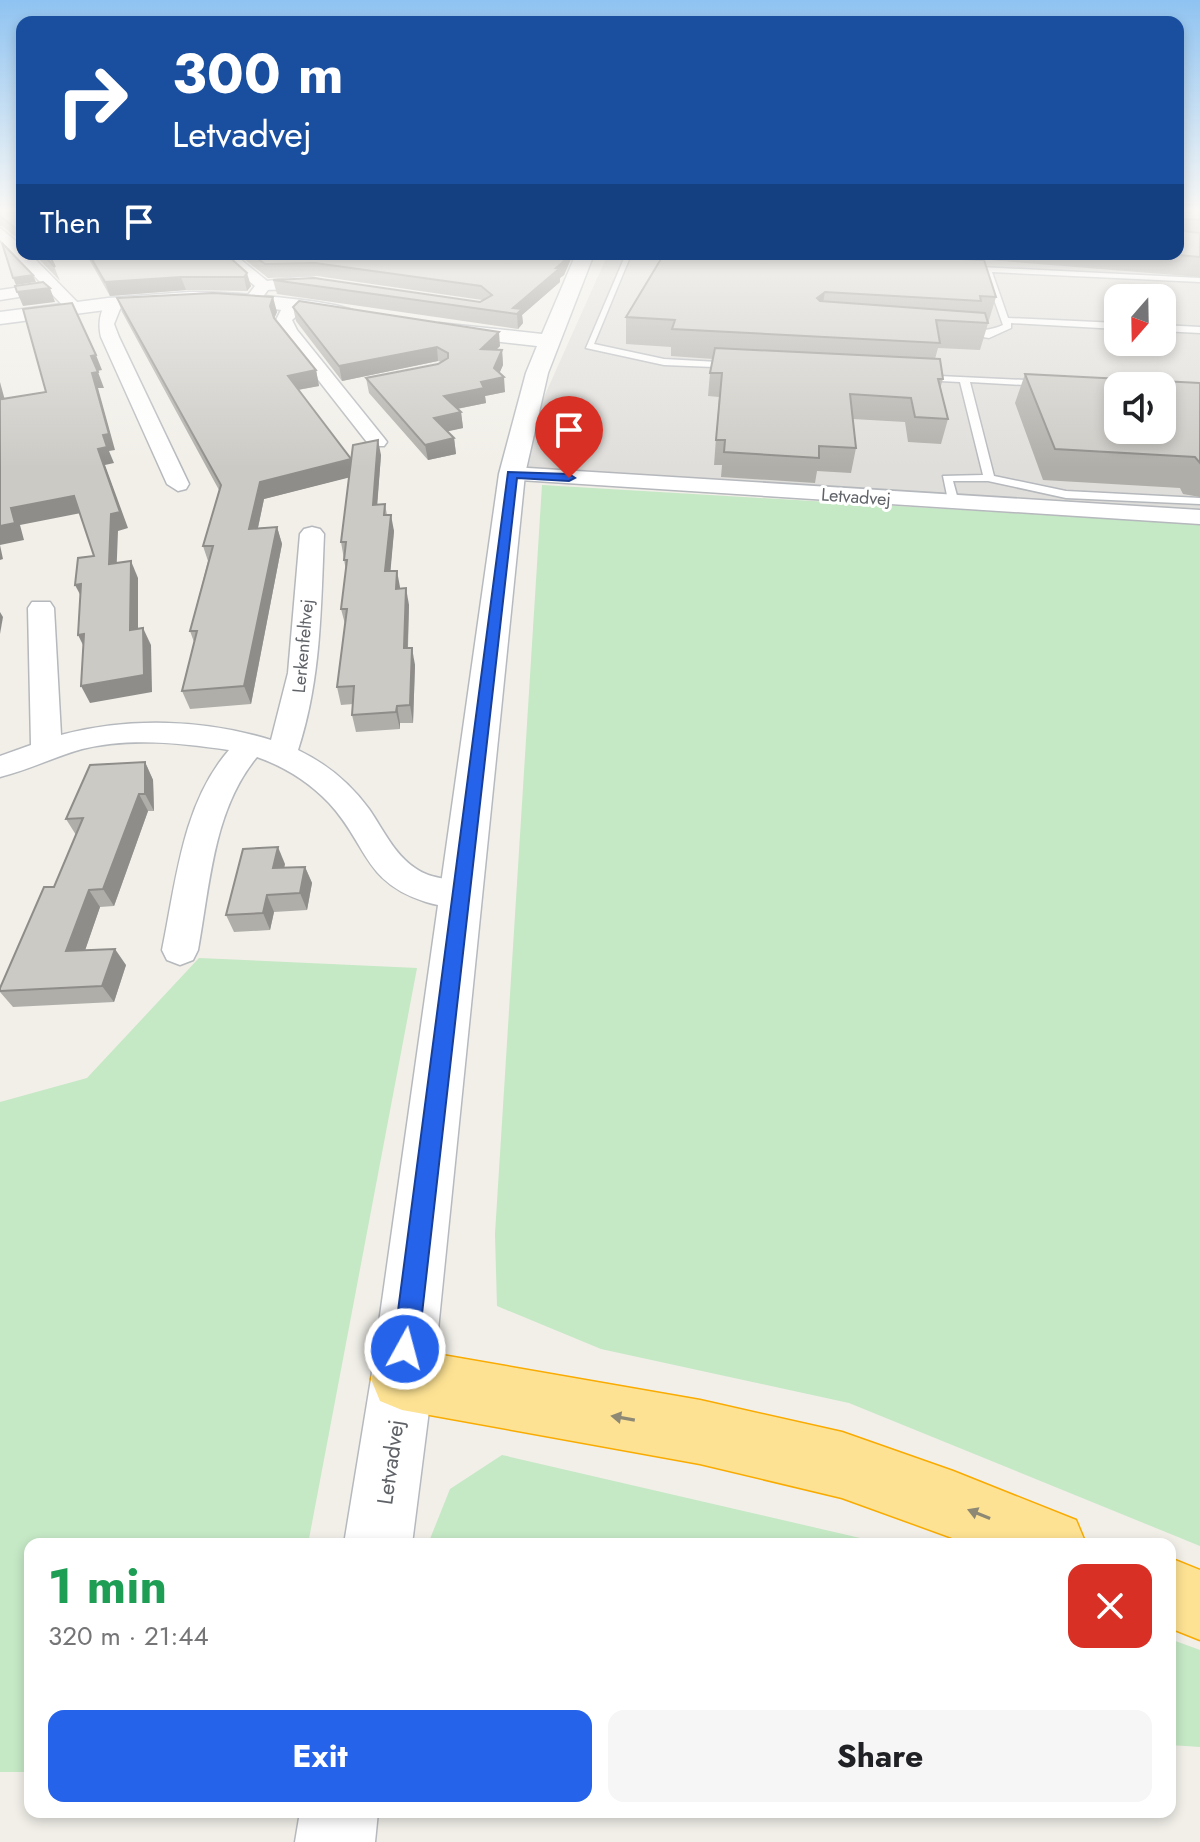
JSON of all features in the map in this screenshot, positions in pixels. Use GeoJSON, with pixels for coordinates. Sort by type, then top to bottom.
{"type":"FeatureCollection","features":[{"type":"Feature","properties":{"kind":"highway"},"geometry":{"type":"LineString","coordinates":[[402,1379],[700,1432],[842,1465],[1037,1538]]}},
{"type":"Feature","properties":{"kind":"highway"},"geometry":{"type":"LineString","coordinates":[[1176,1595],[1200,1605]]}},
{"type":"Feature","properties":{"kind":"street"},"geometry":{"type":"LineString","coordinates":[[63,296],[75,309]]}},
{"type":"Feature","properties":{"kind":"street"},"geometry":{"type":"LineString","coordinates":[[0,318],[114,304],[218,296]]}},
{"type":"Feature","properties":{"kind":"street"},"geometry":{"type":"LineString","coordinates":[[267,296],[299,307],[373,318]]}},
{"type":"Feature","properties":{"kind":"street","name":"Letvadvej"},"geometry":{"type":"LineString","coordinates":[[379,1538],[402,1379],[512,474],[525,412],[568,296]]}},
{"type":"Feature","properties":{"kind":"street"},"geometry":{"type":"LineString","coordinates":[[114,304],[106,324],[110,337],[178,484]]}},
{"type":"Feature","properties":{"kind":"street"},"geometry":{"type":"LineString","coordinates":[[299,307],[284,320],[289,331],[344,389],[377,442]]}},
{"type":"Feature","properties":{"kind":"street"},"geometry":{"type":"LineString","coordinates":[[417,325],[550,341]]}},
{"type":"Feature","properties":{"kind":"street","name":"Letvadvej"},"geometry":{"type":"LineString","coordinates":[[512,474],[1200,517]]}},
{"type":"Feature","properties":{"kind":"street","name":"Lerkenfeltvej"},"geometry":{"type":"LineString","coordinates":[[180,950],[209,809],[228,769],[265,750],[296,718],[302,686],[312,534]]}},
{"type":"Feature","properties":{"kind":"street"},"geometry":{"type":"LineString","coordinates":[[41,608],[46,750]]}},
{"type":"Feature","properties":{"kind":"street"},"geometry":{"type":"LineString","coordinates":[[0,767],[46,750],[111,734],[215,736],[265,750],[317,774],[343,798],[394,874],[416,888],[462,894]]}},
{"type":"Feature","properties":{"kind":"street"},"geometry":{"type":"LineString","coordinates":[[335,1842],[338,1818]]}},
{"type":"Feature","properties":{"kind":"lane"},"geometry":{"type":"LineString","coordinates":[[610,296],[589,346],[664,362],[743,367]]}},
{"type":"Feature","properties":{"kind":"lane"},"geometry":{"type":"LineString","coordinates":[[958,333],[989,335],[1008,326],[997,296]]}},
{"type":"Feature","properties":{"kind":"lane"},"geometry":{"type":"LineString","coordinates":[[1005,320],[1104,325]]}},
{"type":"Feature","properties":{"kind":"lane"},"geometry":{"type":"LineString","coordinates":[[1176,329],[1200,330]]}},
{"type":"Feature","properties":{"kind":"lane"},"geometry":{"type":"LineString","coordinates":[[916,377],[1056,384]]}},
{"type":"Feature","properties":{"kind":"lane"},"geometry":{"type":"LineString","coordinates":[[964,379],[989,478]]}},
{"type":"Feature","properties":{"kind":"lane"},"geometry":{"type":"LineString","coordinates":[[953,503],[947,478],[989,478],[1010,486],[1051,492],[1200,501]]}},
{"type":"Feature","properties":{"kind":"shaded area"},"geometry":{"type":"Polygon","coordinates":[[[589,296],[1104,296],[1104,356],[1176,356],[1176,296],[1200,296],[1200,513],[510,473],[589,296]]]}},
{"type":"Feature","properties":{"kind":"green space"},"geometry":{"type":"Polygon","coordinates":[[[542,485],[1200,524],[1200,1546],[849,1403],[601,1349],[497,1306],[495,1234],[542,485]]]}},
{"type":"Feature","properties":{"kind":"green space"},"geometry":{"type":"Polygon","coordinates":[[[199,958],[417,968],[309,1538],[24,1538],[24,1772],[0,1772],[0,1102],[87,1078],[199,958]]]}},
{"type":"Feature","properties":{"kind":"green space"},"geometry":{"type":"Polygon","coordinates":[[[502,1455],[860,1538],[430,1538],[450,1489],[502,1455]]]}},
{"type":"Feature","properties":{"kind":"green space"},"geometry":{"type":"Polygon","coordinates":[[[1176,1641],[1200,1650],[1200,1747],[1176,1745],[1176,1641]]]}},
{"type":"Feature","properties":{"kind":"building"},"geometry":{"type":"Polygon","coordinates":[[[388,296],[438,296],[480,302],[490,296],[527,296],[513,308],[522,309],[517,314],[388,296]]]}},
{"type":"Feature","properties":{"kind":"building"},"geometry":{"type":"Polygon","coordinates":[[[639,296],[820,296],[817,298],[820,301],[985,313],[988,323],[936,320],[940,343],[672,329],[675,320],[626,317],[639,296]]]}},
{"type":"Feature","properties":{"kind":"building"},"geometry":{"type":"Polygon","coordinates":[[[894,296],[996,296],[996,297],[980,296],[981,301],[894,296]]]}},
{"type":"Feature","properties":{"kind":"building"},"geometry":{"type":"Polygon","coordinates":[[[273,297],[270,306],[274,318],[316,370],[288,376],[351,459],[260,482],[249,529],[277,527],[244,686],[182,691],[197,631],[190,631],[213,546],[203,546],[221,485],[117,298],[273,297]]]}},
{"type":"Feature","properties":{"kind":"building"},"geometry":{"type":"Polygon","coordinates":[[[299,301],[499,332],[481,349],[502,350],[494,368],[504,377],[481,382],[484,388],[444,396],[461,412],[434,418],[454,438],[425,445],[366,378],[438,364],[448,358],[448,353],[437,347],[339,366],[293,307],[299,301]]]}},
{"type":"Feature","properties":{"kind":"building"},"geometry":{"type":"Polygon","coordinates":[[[72,303],[96,355],[91,356],[98,372],[92,373],[109,434],[103,435],[107,447],[98,449],[120,512],[111,514],[109,564],[131,561],[130,630],[143,628],[144,675],[81,686],[84,634],[78,635],[81,584],[75,585],[78,558],[94,556],[74,496],[11,508],[15,523],[0,526],[0,392],[2,399],[46,392],[23,309],[72,303]]]}},
{"type":"Feature","properties":{"kind":"building"},"geometry":{"type":"Polygon","coordinates":[[[715,348],[940,359],[943,379],[938,379],[948,419],[915,417],[911,398],[850,394],[856,448],[819,446],[819,458],[724,452],[725,440],[716,440],[722,373],[710,373],[715,348]]]}},
{"type":"Feature","properties":{"kind":"building"},"geometry":{"type":"Polygon","coordinates":[[[1025,374],[1104,378],[1104,444],[1176,444],[1176,382],[1200,383],[1200,463],[1195,457],[1055,449],[1025,374]]]}},
{"type":"Feature","properties":{"kind":"building"},"geometry":{"type":"Polygon","coordinates":[[[378,440],[373,505],[385,504],[384,515],[391,515],[385,571],[397,571],[396,589],[406,588],[404,648],[412,648],[410,705],[397,706],[396,712],[352,715],[354,686],[337,687],[347,609],[341,609],[347,560],[344,560],[346,542],[341,542],[353,445],[378,440]]]}},
{"type":"Feature","properties":{"kind":"building"},"geometry":{"type":"Polygon","coordinates":[[[145,762],[145,794],[139,794],[103,889],[89,890],[66,951],[115,949],[102,986],[0,991],[44,887],[54,887],[83,818],[66,819],[90,765],[145,762]]]}},
{"type":"Feature","properties":{"kind":"building"},"geometry":{"type":"Polygon","coordinates":[[[278,847],[273,868],[305,867],[300,893],[267,895],[263,913],[226,915],[243,849],[278,847]]]}},
{"type":"Feature","properties":{"kind":"route"},"geometry":{"type":"LineString","coordinates":[[405,1349],[512,474],[569,478]]}}]}
